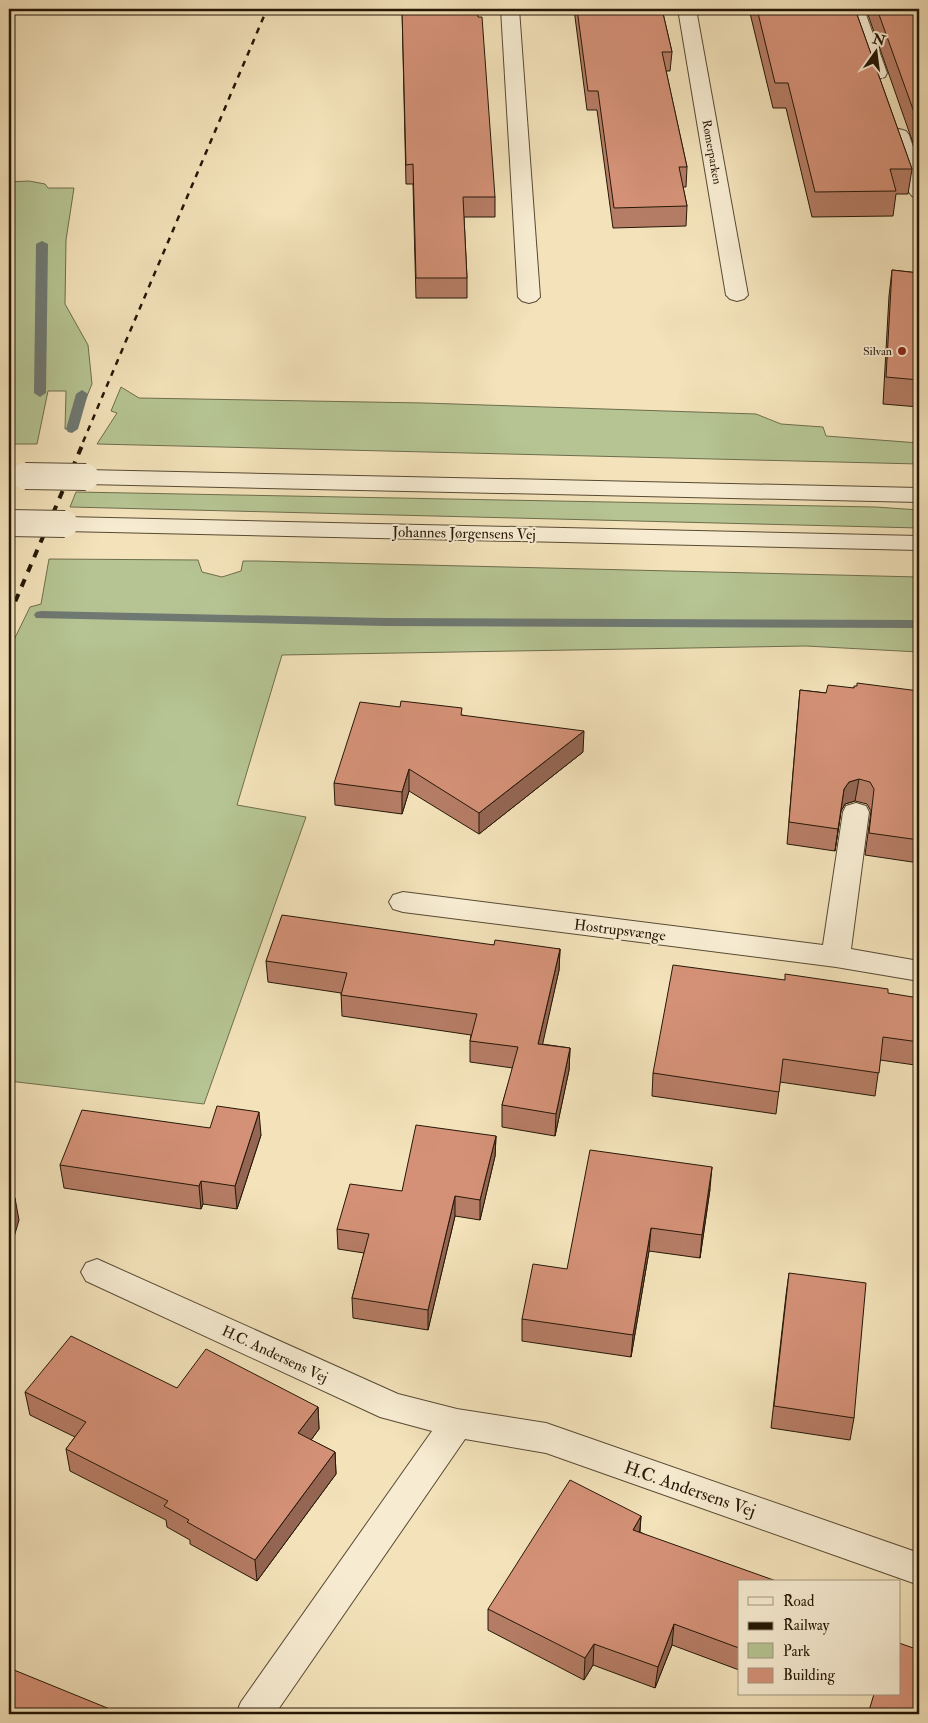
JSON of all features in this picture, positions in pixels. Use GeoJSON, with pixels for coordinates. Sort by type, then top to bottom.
{"type":"FeatureCollection","features":[{"type":"Feature","properties":{"kind":"street"},"geometry":{"type":"LineString","coordinates":[[510,9],[529,297]]}},
{"type":"Feature","properties":{"kind":"street","name":"Rømerparken"},"geometry":{"type":"LineString","coordinates":[[686,9],[737,295]]}},
{"type":"Feature","properties":{"kind":"street"},"geometry":{"type":"LineString","coordinates":[[855,9],[885,93]]}},
{"type":"Feature","properties":{"kind":"street"},"geometry":{"type":"LineString","coordinates":[[894,121],[919,192]]}},
{"type":"Feature","properties":{"kind":"street"},"geometry":{"type":"LineString","coordinates":[[17,475],[919,495]]}},
{"type":"Feature","properties":{"kind":"street","name":"Johannes Jørgensens Vej"},"geometry":{"type":"LineString","coordinates":[[9,523],[919,543]]}},
{"type":"Feature","properties":{"kind":"street"},"geometry":{"type":"LineString","coordinates":[[836,957],[856,812]]}},
{"type":"Feature","properties":{"kind":"street","name":"Hostrupsvænge"},"geometry":{"type":"LineString","coordinates":[[403,902],[836,957],[919,971]]}},
{"type":"Feature","properties":{"kind":"street","name":"H.C. Andersens Vej"},"geometry":{"type":"LineString","coordinates":[[97,1272],[392,1407],[457,1423],[546,1438],[919,1569]]}},
{"type":"Feature","properties":{"kind":"street"},"geometry":{"type":"LineString","coordinates":[[254,1714],[457,1423]]}},
{"type":"Feature","properties":{"kind":"green space"},"geometry":{"type":"Polygon","coordinates":[[[29,181],[45,184],[48,188],[74,188],[66,240],[65,304],[88,345],[92,384],[73,429],[65,429],[66,391],[48,391],[37,444],[9,444],[9,182],[29,181]]]}},
{"type":"Feature","properties":{"kind":"green space"},"geometry":{"type":"Polygon","coordinates":[[[121,387],[139,398],[424,403],[756,414],[781,424],[823,427],[826,436],[919,443],[919,464],[97,444],[117,413],[111,411],[121,387]]]}},
{"type":"Feature","properties":{"kind":"green space"},"geometry":{"type":"Polygon","coordinates":[[[76,492],[876,507],[919,510],[919,528],[70,507],[76,492]]]}},
{"type":"Feature","properties":{"kind":"green space"},"geometry":{"type":"Polygon","coordinates":[[[49,559],[198,560],[202,572],[222,577],[241,571],[243,561],[257,561],[919,577],[919,652],[806,646],[282,655],[237,805],[306,817],[204,1104],[9,1081],[9,650],[30,607],[41,604],[49,559]]]}},
{"type":"Feature","properties":{"kind":"building"},"geometry":{"type":"Polygon","coordinates":[[[402,9],[477,9],[478,17],[482,17],[495,197],[463,197],[467,278],[416,278],[413,164],[406,165],[402,9]]]}},
{"type":"Feature","properties":{"kind":"building"},"geometry":{"type":"Polygon","coordinates":[[[577,9],[662,9],[672,52],[662,52],[687,167],[679,167],[687,206],[614,208],[598,91],[588,91],[577,9]]]}},
{"type":"Feature","properties":{"kind":"building"},"geometry":{"type":"Polygon","coordinates":[[[757,9],[855,9],[912,169],[890,169],[896,191],[815,192],[788,83],[775,83],[757,9]]]}},
{"type":"Feature","properties":{"kind":"building"},"geometry":{"type":"Polygon","coordinates":[[[877,9],[919,9],[919,126],[877,9]]]}},
{"type":"Feature","properties":{"kind":"building","name":"Silvan"},"geometry":{"type":"Polygon","coordinates":[[[892,270],[919,273],[919,380],[886,377],[892,270]]]}},
{"type":"Feature","properties":{"kind":"building"},"geometry":{"type":"Polygon","coordinates":[[[857,683],[919,691],[919,840],[869,833],[874,789],[870,782],[859,779],[849,782],[844,789],[838,829],[789,822],[800,690],[826,693],[828,685],[854,688],[854,686],[857,686],[857,683]]]}},
{"type":"Feature","properties":{"kind":"building"},"geometry":{"type":"Polygon","coordinates":[[[401,701],[462,708],[461,715],[584,731],[479,813],[409,769],[402,792],[334,783],[360,702],[400,707],[401,701]]]}},
{"type":"Feature","properties":{"kind":"building"},"geometry":{"type":"Polygon","coordinates":[[[282,915],[494,945],[495,940],[560,949],[538,1044],[570,1048],[556,1114],[502,1105],[518,1047],[470,1041],[477,1014],[341,995],[347,973],[266,961],[282,915]]]}},
{"type":"Feature","properties":{"kind":"building"},"geometry":{"type":"Polygon","coordinates":[[[673,965],[785,980],[785,974],[888,989],[888,993],[919,998],[919,1042],[883,1037],[879,1073],[783,1059],[779,1092],[653,1073],[673,965]]]}},
{"type":"Feature","properties":{"kind":"building"},"geometry":{"type":"Polygon","coordinates":[[[217,1106],[259,1112],[235,1186],[201,1181],[199,1186],[60,1165],[82,1110],[210,1128],[217,1106]]]}},
{"type":"Feature","properties":{"kind":"building"},"geometry":{"type":"Polygon","coordinates":[[[416,1125],[496,1136],[480,1200],[455,1196],[428,1310],[352,1298],[369,1234],[337,1229],[350,1184],[402,1191],[416,1125]]]}},
{"type":"Feature","properties":{"kind":"building"},"geometry":{"type":"Polygon","coordinates":[[[590,1150],[712,1167],[702,1235],[651,1228],[633,1335],[522,1319],[533,1264],[567,1269],[590,1150]]]}},
{"type":"Feature","properties":{"kind":"building"},"geometry":{"type":"Polygon","coordinates":[[[9,1195],[15,1198],[9,1218],[9,1195]]]}},
{"type":"Feature","properties":{"kind":"building"},"geometry":{"type":"Polygon","coordinates":[[[789,1273],[866,1283],[854,1418],[774,1406],[789,1273]]]}},
{"type":"Feature","properties":{"kind":"building"},"geometry":{"type":"Polygon","coordinates":[[[71,1336],[177,1388],[206,1349],[318,1407],[298,1433],[335,1452],[255,1560],[187,1522],[189,1520],[164,1506],[168,1501],[66,1449],[86,1422],[25,1392],[71,1336]]]}},
{"type":"Feature","properties":{"kind":"building"},"geometry":{"type":"Polygon","coordinates":[[[570,1480],[641,1516],[633,1530],[773,1580],[738,1580],[738,1648],[674,1624],[658,1667],[594,1644],[585,1658],[488,1609],[570,1480]]]}},
{"type":"Feature","properties":{"kind":"building"},"geometry":{"type":"Polygon","coordinates":[[[900,1643],[919,1650],[919,1714],[868,1714],[873,1696],[900,1696],[900,1643]]]}},
{"type":"Feature","properties":{"kind":"building"},"geometry":{"type":"Polygon","coordinates":[[[9,1668],[122,1714],[9,1714],[9,1668]]]}},
{"type":"Feature","properties":{"kind":"waterway"},"geometry":{"type":"LineString","coordinates":[[40,393],[42,244]]}},
{"type":"Feature","properties":{"kind":"waterway"},"geometry":{"type":"LineString","coordinates":[[72,429],[82,394]]}},
{"type":"Feature","properties":{"kind":"waterway"},"geometry":{"type":"LineString","coordinates":[[41,615],[385,622],[919,624]]}},
{"type":"Feature","properties":{"kind":"railway"},"geometry":{"type":"LineString","coordinates":[[83,442],[267,9]]}},
{"type":"Feature","properties":{"kind":"railway"},"geometry":{"type":"LineString","coordinates":[[9,616],[84,441]]}},
{"type":"Feature","properties":{"kind":"place","name":"Silvan"},"geometry":{"type":"Point","coordinates":[902,351]}}]}
